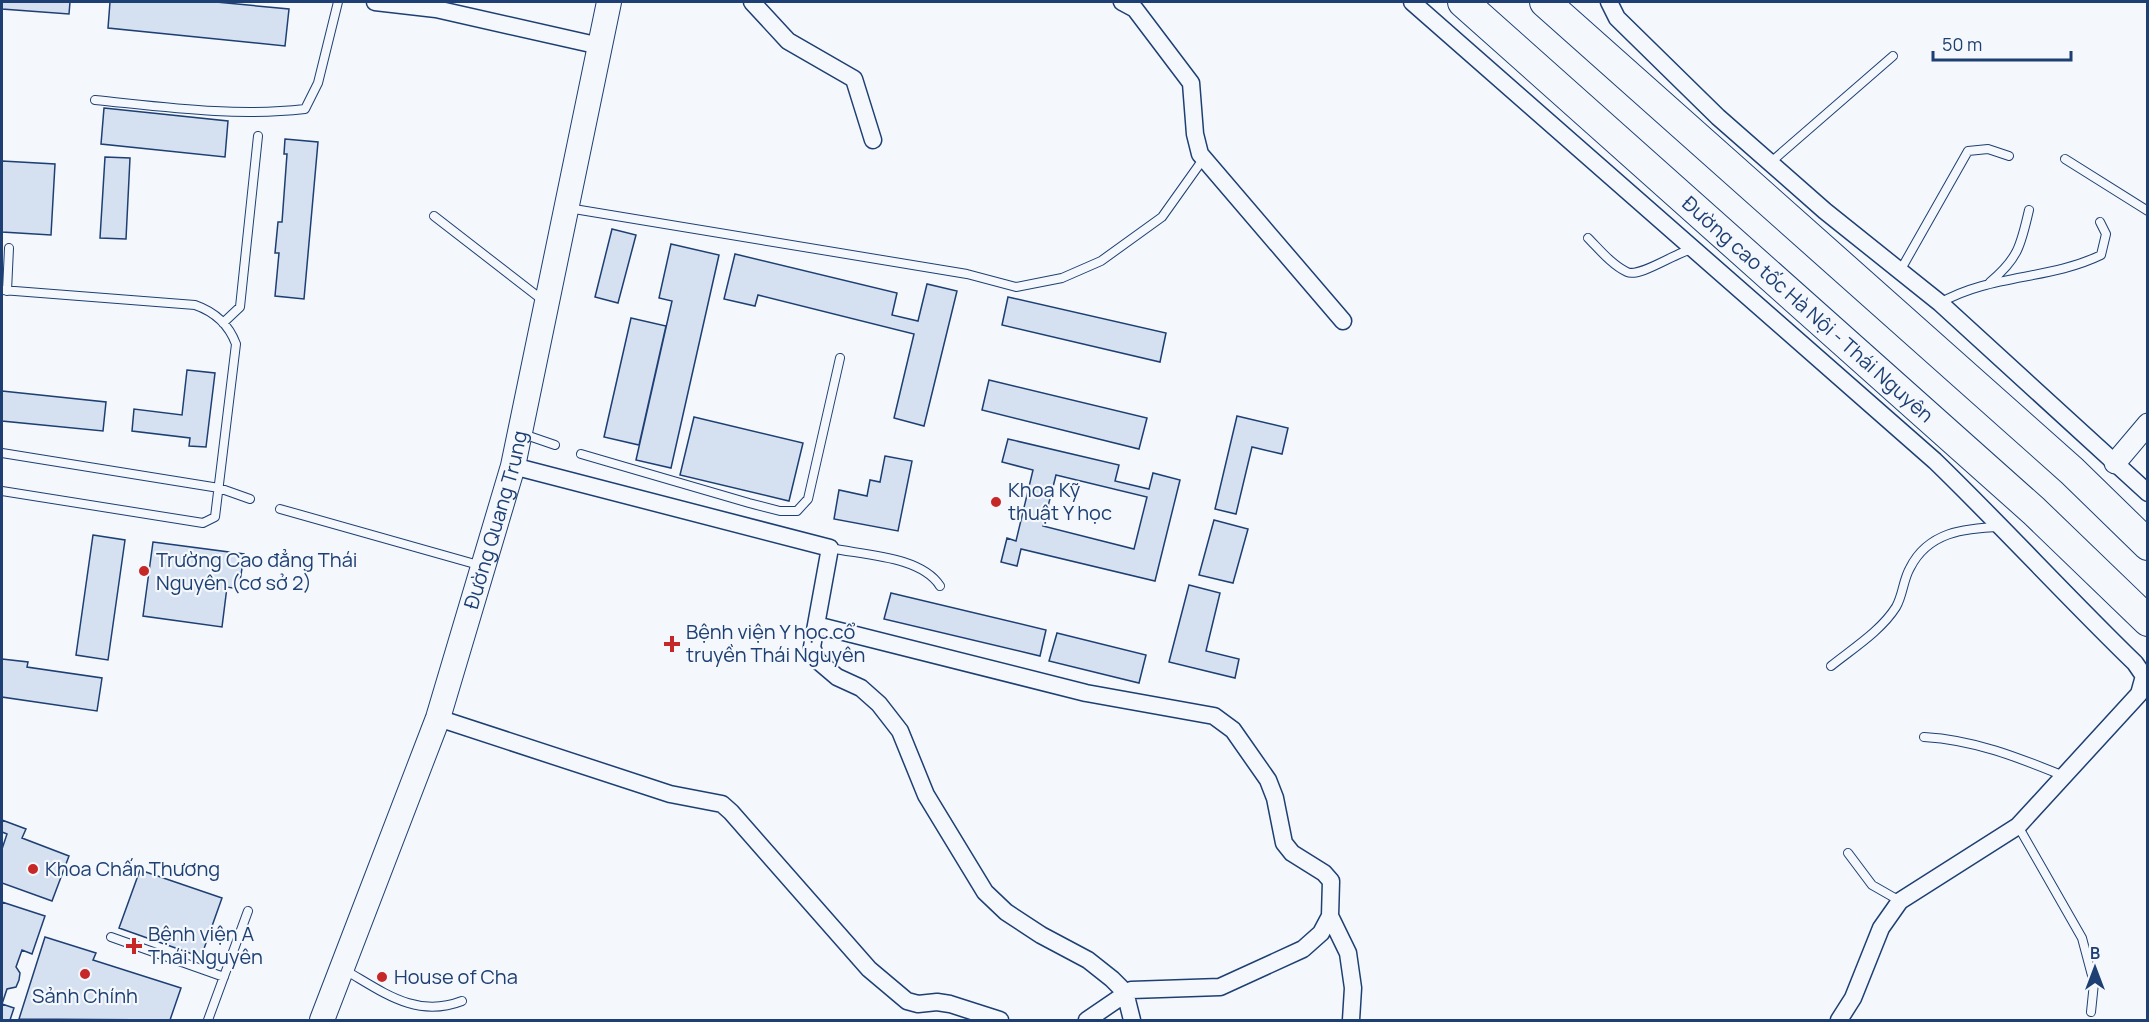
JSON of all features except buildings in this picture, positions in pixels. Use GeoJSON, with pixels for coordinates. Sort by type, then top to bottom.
{"type":"FeatureCollection","features":[{"type":"Feature","properties":{"kind":"highway","name":"Đường cao tốc Hà Nội - Thái Nguyên"},"geometry":{"type":"LineString","coordinates":[[1463,2],[2034,511],[2148,621]]}},
{"type":"Feature","properties":{"kind":"highway"},"geometry":{"type":"LineString","coordinates":[[1545,2],[2072,471],[2148,545]]}},
{"type":"Feature","properties":{"kind":"main road","name":"Đường Quang Trung"},"geometry":{"type":"LineString","coordinates":[[322,1020],[438,718],[513,466],[609,2]]}},
{"type":"Feature","properties":{"kind":"street"},"geometry":{"type":"LineString","coordinates":[[375,2],[431,5],[600,46]]}},
{"type":"Feature","properties":{"kind":"street"},"geometry":{"type":"LineString","coordinates":[[752,2],[788,41],[854,79],[873,140]]}},
{"type":"Feature","properties":{"kind":"street"},"geometry":{"type":"LineString","coordinates":[[1122,2],[1135,9],[1191,82],[1195,134],[1204,158],[1343,321]]}},
{"type":"Feature","properties":{"kind":"street"},"geometry":{"type":"LineString","coordinates":[[1412,2],[1935,461],[2003,527],[2039,568],[2146,674],[2139,694],[2018,826],[1900,901],[1881,928],[1853,998],[1839,1020]]}},
{"type":"Feature","properties":{"kind":"street"},"geometry":{"type":"LineString","coordinates":[[1609,2],[1617,18],[1718,117],[1825,211],[1940,303],[2148,493]]}},
{"type":"Feature","properties":{"kind":"street"},"geometry":{"type":"LineString","coordinates":[[2115,463],[2148,424]]}},
{"type":"Feature","properties":{"kind":"street"},"geometry":{"type":"LineString","coordinates":[[513,466],[830,548],[812,647],[817,660],[837,677],[861,688],[879,704],[900,731],[926,795],[985,892],[1006,912],[1041,935],[1088,960],[1125,992],[1132,1020]]}},
{"type":"Feature","properties":{"kind":"street"},"geometry":{"type":"LineString","coordinates":[[816,625],[1086,693],[1205,714],[1226,723],[1268,780],[1275,798],[1284,843],[1292,853],[1324,873],[1331,881],[1330,916],[1348,953],[1353,988],[1351,1020]]}},
{"type":"Feature","properties":{"kind":"street"},"geometry":{"type":"LineString","coordinates":[[438,718],[670,794],[722,804],[869,969],[894,992],[918,1004],[950,1004],[1000,1020]]}},
{"type":"Feature","properties":{"kind":"street"},"geometry":{"type":"LineString","coordinates":[[1087,1020],[1125,992],[1141,988],[1180,990],[1220,987],[1314,942],[1330,916]]}},
{"type":"Feature","properties":{"kind":"lane"},"geometry":{"type":"LineString","coordinates":[[94,100],[214,111],[265,113],[305,109],[318,83],[338,2]]}},
{"type":"Feature","properties":{"kind":"lane"},"geometry":{"type":"LineString","coordinates":[[1771,162],[1893,56]]}},
{"type":"Feature","properties":{"kind":"lane"},"geometry":{"type":"LineString","coordinates":[[223,323],[240,307],[258,136]]}},
{"type":"Feature","properties":{"kind":"lane"},"geometry":{"type":"LineString","coordinates":[[1900,271],[1968,151],[1988,149],[2009,156]]}},
{"type":"Feature","properties":{"kind":"lane"},"geometry":{"type":"LineString","coordinates":[[568,207],[967,274],[1016,286],[1062,278],[1101,261],[1162,217],[1204,158]]}},
{"type":"Feature","properties":{"kind":"lane"},"geometry":{"type":"LineString","coordinates":[[2065,159],[2148,211]]}},
{"type":"Feature","properties":{"kind":"lane"},"geometry":{"type":"LineString","coordinates":[[1989,283],[2009,266],[2014,258],[2029,210]]}},
{"type":"Feature","properties":{"kind":"lane"},"geometry":{"type":"LineString","coordinates":[[434,216],[546,303]]}},
{"type":"Feature","properties":{"kind":"lane"},"geometry":{"type":"LineString","coordinates":[[1940,303],[1989,283],[2069,267],[2101,255],[2106,234],[2100,222]]}},
{"type":"Feature","properties":{"kind":"lane"},"geometry":{"type":"LineString","coordinates":[[1588,238],[1628,273],[1637,274],[1680,252],[1696,249]]}},
{"type":"Feature","properties":{"kind":"lane"},"geometry":{"type":"LineString","coordinates":[[2,491],[203,523],[215,517],[236,355],[231,331],[209,310],[195,305],[4,291],[9,248]]}},
{"type":"Feature","properties":{"kind":"lane"},"geometry":{"type":"LineString","coordinates":[[581,454],[749,504],[780,511],[797,511],[808,499],[840,358]]}},
{"type":"Feature","properties":{"kind":"lane"},"geometry":{"type":"LineString","coordinates":[[520,433],[555,445]]}},
{"type":"Feature","properties":{"kind":"lane"},"geometry":{"type":"LineString","coordinates":[[2,453],[219,488],[250,499]]}},
{"type":"Feature","properties":{"kind":"lane"},"geometry":{"type":"LineString","coordinates":[[280,509],[482,566]]}},
{"type":"Feature","properties":{"kind":"lane"},"geometry":{"type":"LineString","coordinates":[[1831,666],[1890,614],[1896,606],[1909,569],[1928,542],[1969,528],[2003,527]]}},
{"type":"Feature","properties":{"kind":"lane"},"geometry":{"type":"LineString","coordinates":[[830,548],[912,564],[934,576],[940,586]]}},
{"type":"Feature","properties":{"kind":"lane"},"geometry":{"type":"LineString","coordinates":[[1924,737],[1983,745],[2064,776]]}},
{"type":"Feature","properties":{"kind":"lane"},"geometry":{"type":"LineString","coordinates":[[2018,826],[2082,938],[2094,983],[2091,1012]]}},
{"type":"Feature","properties":{"kind":"lane"},"geometry":{"type":"LineString","coordinates":[[1848,853],[1872,885],[1900,901]]}},
{"type":"Feature","properties":{"kind":"lane"},"geometry":{"type":"LineString","coordinates":[[208,1020],[248,911]]}},
{"type":"Feature","properties":{"kind":"lane"},"geometry":{"type":"LineString","coordinates":[[111,937],[224,976]]}},
{"type":"Feature","properties":{"kind":"lane"},"geometry":{"type":"LineString","coordinates":[[342,969],[399,1000],[427,1008],[442,1008],[462,1001]]}},
{"type":"Feature","properties":{"kind":"place","name":"Khoa Kỹ thuật Y học"},"geometry":{"type":"Point","coordinates":[996,502]}},
{"type":"Feature","properties":{"kind":"place","name":"Trường Cao đẳng Thái Nguyên (cơ sở 2)"},"geometry":{"type":"Point","coordinates":[144,571]}},
{"type":"Feature","properties":{"kind":"place","name":"Bệnh viện Y học cổ truyền Thái Nguyên"},"geometry":{"type":"Point","coordinates":[672,644]}},
{"type":"Feature","properties":{"kind":"place","name":"Khoa Chấn Thương"},"geometry":{"type":"Point","coordinates":[33,869]}},
{"type":"Feature","properties":{"kind":"place","name":"Bệnh viện A Thái Nguyên"},"geometry":{"type":"Point","coordinates":[134,946]}},
{"type":"Feature","properties":{"kind":"place","name":"Sảnh Chính"},"geometry":{"type":"Point","coordinates":[85,974]}},
{"type":"Feature","properties":{"kind":"place","name":"House of Cha"},"geometry":{"type":"Point","coordinates":[382,977]}}]}
